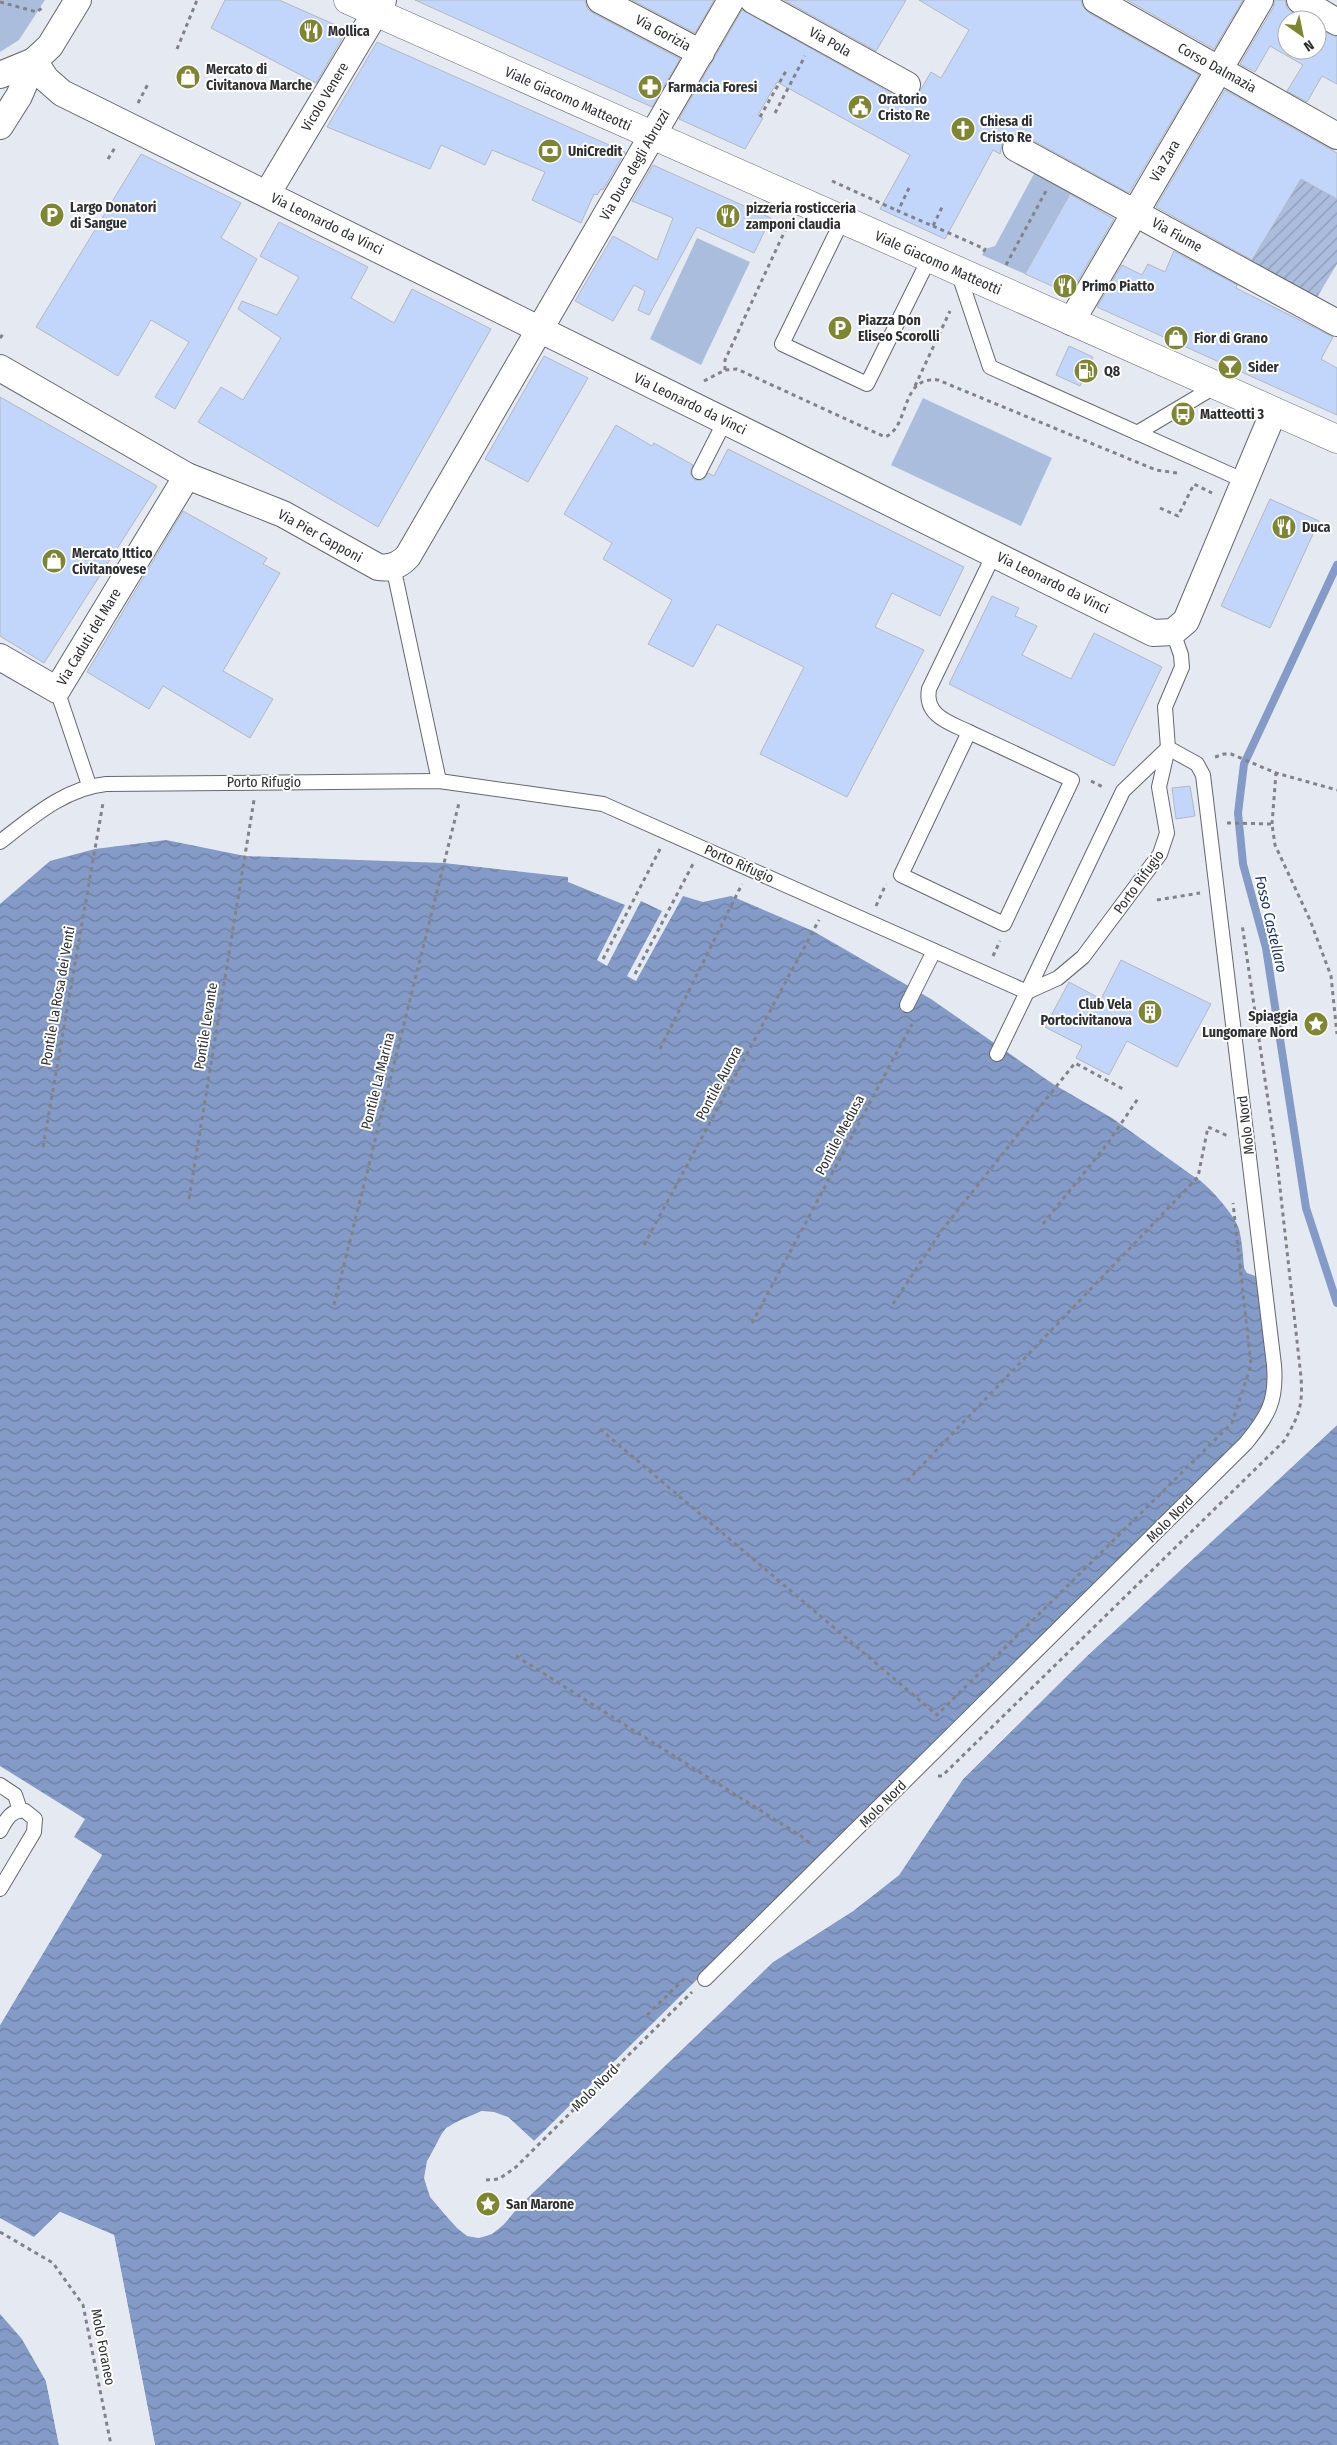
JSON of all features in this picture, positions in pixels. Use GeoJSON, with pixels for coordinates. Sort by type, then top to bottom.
{"type":"FeatureCollection","features":[{"type":"Feature","properties":{"kind":"street"},"geometry":{"type":"LineString","coordinates":[[0,75],[34,61],[50,46],[78,0]]}},
{"type":"Feature","properties":{"kind":"street","name":"Viale Giacomo Matteotti"},"geometry":{"type":"LineString","coordinates":[[348,0],[379,6],[652,136],[1337,439]]}},
{"type":"Feature","properties":{"kind":"street","name":"Via Gorizia"},"geometry":{"type":"LineString","coordinates":[[600,0],[701,53]]}},
{"type":"Feature","properties":{"kind":"street","name":"Via Duca degli Abruzzi"},"geometry":{"type":"LineString","coordinates":[[540,329],[732,0]]}},
{"type":"Feature","properties":{"kind":"street","name":"Via Pola"},"geometry":{"type":"LineString","coordinates":[[753,0],[907,85]]}},
{"type":"Feature","properties":{"kind":"street","name":"Corso Dalmazia"},"geometry":{"type":"LineString","coordinates":[[1096,0],[1337,136]]}},
{"type":"Feature","properties":{"kind":"street","name":"Via Zara"},"geometry":{"type":"LineString","coordinates":[[1071,322],[1260,0]]}},
{"type":"Feature","properties":{"kind":"street"},"geometry":{"type":"LineString","coordinates":[[1300,0],[1337,22]]}},
{"type":"Feature","properties":{"kind":"street","name":"Vicolo Venere"},"geometry":{"type":"LineString","coordinates":[[267,194],[379,6]]}},
{"type":"Feature","properties":{"kind":"street"},"geometry":{"type":"LineString","coordinates":[[0,126],[19,96],[34,61]]}},
{"type":"Feature","properties":{"kind":"street","name":"Via Leonardo da Vinci"},"geometry":{"type":"LineString","coordinates":[[34,61],[46,79],[62,92],[1154,633],[1173,632]]}},
{"type":"Feature","properties":{"kind":"street","name":"Via Fiume"},"geometry":{"type":"LineString","coordinates":[[1016,148],[1337,323]]}},
{"type":"Feature","properties":{"kind":"street"},"geometry":{"type":"LineString","coordinates":[[393,566],[408,556],[540,329]]}},
{"type":"Feature","properties":{"kind":"street","name":"Via Pier Capponi"},"geometry":{"type":"LineString","coordinates":[[0,368],[187,476],[283,514],[378,567],[393,566]]}},
{"type":"Feature","properties":{"kind":"street"},"geometry":{"type":"LineString","coordinates":[[1173,632],[1186,620],[1274,412]]}},
{"type":"Feature","properties":{"kind":"street","name":"Via Caduti del Mare"},"geometry":{"type":"LineString","coordinates":[[0,658],[57,690],[187,476]]}},
{"type":"Feature","properties":{"kind":"lane"},"geometry":{"type":"LineString","coordinates":[[842,221],[782,344],[867,384],[929,259]]}},
{"type":"Feature","properties":{"kind":"lane"},"geometry":{"type":"LineString","coordinates":[[958,272],[990,367],[1245,481]]}},
{"type":"Feature","properties":{"kind":"lane"},"geometry":{"type":"LineString","coordinates":[[1138,433],[1216,386]]}},
{"type":"Feature","properties":{"kind":"lane"},"geometry":{"type":"LineString","coordinates":[[699,472],[725,421]]}},
{"type":"Feature","properties":{"kind":"lane"},"geometry":{"type":"LineString","coordinates":[[969,732],[901,875],[1004,924],[1072,780],[938,717],[933,712],[928,697],[929,689],[994,554]]}},
{"type":"Feature","properties":{"kind":"lane"},"geometry":{"type":"LineString","coordinates":[[393,566],[439,781]]}},
{"type":"Feature","properties":{"kind":"lane"},"geometry":{"type":"LineString","coordinates":[[997,1054],[1120,796],[1168,748],[1165,707],[1182,667],[1181,655],[1173,632]]}},
{"type":"Feature","properties":{"kind":"lane"},"geometry":{"type":"LineString","coordinates":[[57,690],[89,785]]}},
{"type":"Feature","properties":{"kind":"lane","name":"Porto Rifugio"},"geometry":{"type":"LineString","coordinates":[[0,842],[49,807],[89,785],[439,781],[602,804],[1026,992],[1058,978],[1083,957],[1160,854],[1167,833],[1159,787],[1168,748]]}},
{"type":"Feature","properties":{"kind":"lane","name":"Molo Nord"},"geometry":{"type":"LineString","coordinates":[[705,1979],[1246,1443],[1264,1422],[1272,1404],[1276,1386],[1274,1365],[1203,775],[1197,764],[1168,748]]}},
{"type":"Feature","properties":{"kind":"lane"},"geometry":{"type":"LineString","coordinates":[[907,1005],[934,951]]}},
{"type":"Feature","properties":{"kind":"lane"},"geometry":{"type":"LineString","coordinates":[[0,1785],[15,1795],[20,1810],[32,1815],[35,1828],[0,1889]]}},
{"type":"Feature","properties":{"kind":"lane"},"geometry":{"type":"LineString","coordinates":[[0,1831],[9,1816],[20,1810]]}},
{"type":"Feature","properties":{"kind":"path"},"geometry":{"type":"LineString","coordinates":[[177,49],[197,0]]}},
{"type":"Feature","properties":{"kind":"path"},"geometry":{"type":"LineString","coordinates":[[0,2],[37,12],[44,6]]}},
{"type":"Feature","properties":{"kind":"path"},"geometry":{"type":"LineString","coordinates":[[775,113],[816,35]]}},
{"type":"Feature","properties":{"kind":"path"},"geometry":{"type":"LineString","coordinates":[[760,117],[786,71]]}},
{"type":"Feature","properties":{"kind":"path"},"geometry":{"type":"LineString","coordinates":[[137,105],[148,84]]}},
{"type":"Feature","properties":{"kind":"path"},"geometry":{"type":"LineString","coordinates":[[108,159],[116,144]]}},
{"type":"Feature","properties":{"kind":"path"},"geometry":{"type":"LineString","coordinates":[[1004,269],[1057,171]]}},
{"type":"Feature","properties":{"kind":"path"},"geometry":{"type":"LineString","coordinates":[[832,181],[985,249]]}},
{"type":"Feature","properties":{"kind":"path"},"geometry":{"type":"LineString","coordinates":[[898,211],[909,188]]}},
{"type":"Feature","properties":{"kind":"path"},"geometry":{"type":"LineString","coordinates":[[933,226],[943,204]]}},
{"type":"Feature","properties":{"kind":"path"},"geometry":{"type":"LineString","coordinates":[[726,370],[725,360],[789,221]]}},
{"type":"Feature","properties":{"kind":"path"},"geometry":{"type":"LineString","coordinates":[[700,382],[712,379],[726,370],[737,369],[885,437],[894,431],[950,311]]}},
{"type":"Feature","properties":{"kind":"path"},"geometry":{"type":"LineString","coordinates":[[0,338],[4,333]]}},
{"type":"Feature","properties":{"kind":"path"},"geometry":{"type":"LineString","coordinates":[[914,387],[925,380],[938,380],[1156,470],[1182,474]]}},
{"type":"Feature","properties":{"kind":"path"},"geometry":{"type":"LineString","coordinates":[[1160,508],[1178,516],[1194,484],[1218,495]]}},
{"type":"Feature","properties":{"kind":"path"},"geometry":{"type":"LineString","coordinates":[[1231,754],[1276,773],[1337,790]]}},
{"type":"Feature","properties":{"kind":"path"},"geometry":{"type":"LineString","coordinates":[[1276,773],[1272,824],[1275,845],[1310,920],[1331,976],[1337,1034]]}},
{"type":"Feature","properties":{"kind":"path"},"geometry":{"type":"LineString","coordinates":[[1072,780],[1082,777],[1120,796]]}},
{"type":"Feature","properties":{"kind":"path","name":"Pontile Levante"},"geometry":{"type":"LineString","coordinates":[[189,1199],[257,782]]}},
{"type":"Feature","properties":{"kind":"path","name":"Pontile La Rosa dei Venti"},"geometry":{"type":"LineString","coordinates":[[43,1147],[106,784]]}},
{"type":"Feature","properties":{"kind":"path","name":"Pontile La Marina"},"geometry":{"type":"LineString","coordinates":[[334,1305],[463,784]]}},
{"type":"Feature","properties":{"kind":"path"},"geometry":{"type":"LineString","coordinates":[[1220,824],[1272,824]]}},
{"type":"Feature","properties":{"kind":"path"},"geometry":{"type":"LineString","coordinates":[[603,959],[668,833]]}},
{"type":"Feature","properties":{"kind":"path"},"geometry":{"type":"LineString","coordinates":[[635,974],[701,848]]}},
{"type":"Feature","properties":{"kind":"path"},"geometry":{"type":"LineString","coordinates":[[869,922],[888,880],[901,875]]}},
{"type":"Feature","properties":{"kind":"path"},"geometry":{"type":"LineString","coordinates":[[1157,900],[1200,893]]}},
{"type":"Feature","properties":{"kind":"path"},"geometry":{"type":"LineString","coordinates":[[660,1049],[736,898]]}},
{"type":"Feature","properties":{"kind":"path"},"geometry":{"type":"LineString","coordinates":[[909,1777],[942,1776],[1284,1441],[1296,1422],[1302,1401],[1301,1377],[1277,1161],[1244,928],[1236,916],[1220,908]]}},
{"type":"Feature","properties":{"kind":"path"},"geometry":{"type":"LineString","coordinates":[[985,974],[1003,933],[1004,924]]}},
{"type":"Feature","properties":{"kind":"path","name":"Pontile Aurora"},"geometry":{"type":"LineString","coordinates":[[644,1245],[813,931]]}},
{"type":"Feature","properties":{"kind":"path","name":"Pontile Medusa"},"geometry":{"type":"LineString","coordinates":[[752,1323],[915,1018]]}},
{"type":"Feature","properties":{"kind":"path"},"geometry":{"type":"LineString","coordinates":[[893,1304],[942,1230],[1075,1063],[1123,1089]]}},
{"type":"Feature","properties":{"kind":"path"},"geometry":{"type":"LineString","coordinates":[[1043,1224],[1108,1143],[1139,1097]]}},
{"type":"Feature","properties":{"kind":"path"},"geometry":{"type":"LineString","coordinates":[[907,1481],[1198,1178],[1208,1127],[1234,1138]]}},
{"type":"Feature","properties":{"kind":"path"},"geometry":{"type":"LineString","coordinates":[[600,1428],[937,1715],[1232,1423],[1251,1365],[1233,1204],[1237,1198]]}},
{"type":"Feature","properties":{"kind":"path"},"geometry":{"type":"LineString","coordinates":[[516,1656],[804,1838],[818,1852]]}},
{"type":"Feature","properties":{"kind":"path","name":"Molo Nord"},"geometry":{"type":"LineString","coordinates":[[486,2180],[498,2179],[516,2167],[705,1979]]}},
{"type":"Feature","properties":{"kind":"path","name":"Molo Foraneo"},"geometry":{"type":"LineString","coordinates":[[0,2232],[53,2263],[83,2306],[111,2445]]}},
{"type":"Feature","properties":{"kind":"shaded area"},"geometry":{"type":"Polygon","coordinates":[[[0,0],[45,0],[19,40],[0,52],[0,0]]]}},
{"type":"Feature","properties":{"kind":"shaded area"},"geometry":{"type":"Polygon","coordinates":[[[1035,172],[1071,192],[1025,274],[982,255],[985,249],[995,246],[1035,172]]]}},
{"type":"Feature","properties":{"kind":"shaded area"},"geometry":{"type":"Polygon","coordinates":[[[1301,179],[1337,199],[1337,264],[1316,299],[1250,263],[1301,179]]]}},
{"type":"Feature","properties":{"kind":"shaded area"},"geometry":{"type":"Polygon","coordinates":[[[697,238],[750,262],[701,365],[650,339],[697,238]]]}},
{"type":"Feature","properties":{"kind":"shaded area"},"geometry":{"type":"Polygon","coordinates":[[[923,398],[1052,458],[1021,526],[891,465],[923,398]]]}},
{"type":"Feature","properties":{"kind":"water"},"geometry":{"type":"Polygon","coordinates":[[[166,840],[245,856],[444,863],[568,877],[568,882],[625,905],[597,960],[607,966],[641,901],[662,911],[627,976],[636,981],[683,896],[703,902],[731,896],[813,931],[931,999],[1053,1084],[1112,1118],[1198,1179],[1226,1207],[1239,1229],[1244,1268],[1247,1273],[1258,1277],[1269,1362],[1269,1388],[1266,1401],[1245,1436],[534,2141],[508,2117],[482,2111],[455,2123],[443,2131],[429,2158],[425,2177],[429,2193],[434,2201],[448,2218],[466,2234],[475,2237],[486,2236],[502,2226],[518,2207],[773,1962],[853,1911],[899,1875],[963,1779],[1087,1656],[1337,1425],[1337,2445],[155,2445],[114,2235],[60,2212],[34,2237],[0,2218],[0,2025],[102,1855],[74,1837],[85,1819],[0,1766],[0,904],[50,861],[95,849],[166,840]]]}},
{"type":"Feature","properties":{"kind":"water"},"geometry":{"type":"Polygon","coordinates":[[[0,2314],[22,2339],[46,2381],[59,2445],[0,2445],[0,2314]]]}},
{"type":"Feature","properties":{"kind":"pier"},"geometry":{"type":"Polygon","coordinates":[[[1337,1422],[1337,1425],[1087,1656],[963,1779],[899,1875],[853,1911],[773,1962],[492,2234],[479,2238],[467,2236],[457,2228],[430,2197],[424,2178],[427,2161],[446,2128],[482,2111],[494,2112],[508,2117],[534,2141],[532,2142],[506,2119],[494,2114],[482,2113],[447,2130],[429,2161],[427,2178],[432,2195],[459,2226],[468,2233],[479,2235],[491,2231],[503,2223],[516,2205],[771,1960],[851,1909],[897,1873],[962,1777],[1085,1655],[1337,1422]]]}},
{"type":"Feature","properties":{"kind":"pier"},"geometry":{"type":"Polygon","coordinates":[[[74,1837],[102,1855],[0,2025],[0,2020],[99,1856],[73,1839],[74,1837]]]}},
{"type":"Feature","properties":{"kind":"pier"},"geometry":{"type":"Polygon","coordinates":[[[60,2212],[114,2235],[155,2445],[152,2445],[112,2237],[61,2215],[36,2238],[34,2237],[60,2212]]]}},
{"type":"Feature","properties":{"kind":"pier"},"geometry":{"type":"Polygon","coordinates":[[[0,2312],[24,2337],[48,2380],[62,2445],[59,2445],[46,2381],[22,2339],[0,2312]]]}},
{"type":"Feature","properties":{"kind":"building"},"geometry":{"type":"Polygon","coordinates":[[[225,0],[279,0],[347,30],[316,83],[211,28],[225,0]]]}},
{"type":"Feature","properties":{"kind":"building"},"geometry":{"type":"Polygon","coordinates":[[[415,0],[585,0],[587,8],[593,13],[680,59],[652,107],[415,0]]]}},
{"type":"Feature","properties":{"kind":"building"},"geometry":{"type":"Polygon","coordinates":[[[632,0],[714,0],[695,33],[632,0]]]}},
{"type":"Feature","properties":{"kind":"building"},"geometry":{"type":"Polygon","coordinates":[[[784,0],[906,0],[876,51],[784,0]]]}},
{"type":"Feature","properties":{"kind":"building"},"geometry":{"type":"Polygon","coordinates":[[[919,0],[1081,0],[1083,7],[1089,13],[1199,75],[1129,193],[1023,135],[1011,134],[1003,140],[1000,154],[993,150],[945,239],[880,209],[910,155],[777,82],[758,115],[763,118],[745,149],[679,119],[742,10],[900,98],[913,103],[931,72],[941,78],[969,30],[919,0]]]}},
{"type":"Feature","properties":{"kind":"building"},"geometry":{"type":"Polygon","coordinates":[[[1127,0],[1243,0],[1214,49],[1127,0]]]}},
{"type":"Feature","properties":{"kind":"building"},"geometry":{"type":"Polygon","coordinates":[[[1275,0],[1285,0],[1287,8],[1290,10],[1277,10],[1277,50],[1270,46],[1255,72],[1240,64],[1273,8],[1275,0]]]}},
{"type":"Feature","properties":{"kind":"building"},"geometry":{"type":"Polygon","coordinates":[[[1327,32],[1337,37],[1337,84],[1322,76],[1307,102],[1287,91],[1303,65],[1294,60],[1327,60],[1327,32]]]}},
{"type":"Feature","properties":{"kind":"building"},"geometry":{"type":"Polygon","coordinates":[[[377,42],[625,152],[603,190],[601,189],[597,195],[594,194],[581,223],[532,200],[545,172],[492,150],[485,165],[441,145],[430,169],[327,127],[377,42]]]}},
{"type":"Feature","properties":{"kind":"building"},"geometry":{"type":"Polygon","coordinates":[[[1225,90],[1337,153],[1337,199],[1301,179],[1252,260],[1156,207],[1225,90]]]}},
{"type":"Feature","properties":{"kind":"building"},"geometry":{"type":"Polygon","coordinates":[[[141,154],[241,203],[221,238],[257,259],[175,409],[155,397],[189,342],[151,320],[118,376],[36,327],[141,154]]]}},
{"type":"Feature","properties":{"kind":"building"},"geometry":{"type":"Polygon","coordinates":[[[653,165],[771,218],[754,253],[697,227],[649,315],[638,310],[645,291],[634,285],[613,321],[575,301],[613,236],[657,260],[673,218],[632,201],[653,165]]]}},
{"type":"Feature","properties":{"kind":"building"},"geometry":{"type":"Polygon","coordinates":[[[1070,194],[1114,219],[1070,294],[1025,274],[1070,194]]]}},
{"type":"Feature","properties":{"kind":"building"},"geometry":{"type":"Polygon","coordinates":[[[279,222],[368,267],[351,298],[394,323],[412,289],[491,329],[378,527],[198,422],[221,387],[243,400],[281,338],[238,309],[242,301],[277,315],[299,277],[260,256],[279,222]]]}},
{"type":"Feature","properties":{"kind":"building"},"geometry":{"type":"Polygon","coordinates":[[[1174,251],[1237,285],[1236,288],[1333,337],[1321,359],[1337,368],[1337,415],[1097,307],[1122,265],[1142,275],[1148,264],[1165,272],[1174,251]]]}},
{"type":"Feature","properties":{"kind":"building"},"geometry":{"type":"Polygon","coordinates":[[[1069,346],[1093,357],[1080,386],[1056,375],[1069,346]]]}},
{"type":"Feature","properties":{"kind":"building"},"geometry":{"type":"Polygon","coordinates":[[[544,356],[588,378],[528,482],[485,459],[544,356]]]}},
{"type":"Feature","properties":{"kind":"building","name":"Mercato Ittico Civitanovese"},"geometry":{"type":"Polygon","coordinates":[[[0,397],[157,486],[44,663],[0,636],[0,397]]]}},
{"type":"Feature","properties":{"kind":"building"},"geometry":{"type":"Polygon","coordinates":[[[616,425],[652,446],[654,443],[693,465],[690,473],[695,480],[703,480],[708,473],[714,476],[728,449],[964,567],[940,616],[892,593],[875,627],[924,650],[847,797],[760,754],[804,667],[717,624],[693,667],[648,644],[672,600],[603,559],[612,543],[564,514],[616,425]]]}},
{"type":"Feature","properties":{"kind":"building"},"geometry":{"type":"Polygon","coordinates":[[[1270,499],[1319,521],[1270,628],[1221,606],[1270,499]]]}},
{"type":"Feature","properties":{"kind":"building"},"geometry":{"type":"Polygon","coordinates":[[[183,511],[267,558],[263,564],[280,573],[223,671],[273,699],[250,738],[163,686],[149,709],[87,672],[183,511]]]}},
{"type":"Feature","properties":{"kind":"building"},"geometry":{"type":"Polygon","coordinates":[[[992,596],[1019,608],[1015,616],[1037,626],[1022,655],[1071,679],[1094,633],[1162,667],[1114,766],[949,684],[992,596]]]}},
{"type":"Feature","properties":{"kind":"building"},"geometry":{"type":"Polygon","coordinates":[[[1190,786],[1195,816],[1176,819],[1172,788],[1190,786]]]}},
{"type":"Feature","properties":{"kind":"building","name":"Club Vela Portocivitanova"},"geometry":{"type":"Polygon","coordinates":[[[1121,960],[1211,1004],[1177,1067],[1127,1041],[1109,1075],[1076,1058],[1082,1046],[1045,1027],[1069,982],[1101,999],[1121,960]]]}},
{"type":"Feature","properties":{"kind":"waterway","name":"Fosso Castellaro"},"geometry":{"type":"LineString","coordinates":[[1337,565],[1244,764],[1238,813],[1243,864],[1266,948],[1306,1208],[1337,1303]]}},
{"type":"Feature","properties":{"kind":"place","name":"Mollica"},"geometry":{"type":"Point","coordinates":[311,31]}},
{"type":"Feature","properties":{"kind":"place","name":"Mercato di Civitanova Marche"},"geometry":{"type":"Point","coordinates":[188,77]}},
{"type":"Feature","properties":{"kind":"place","name":"Farmacia Foresi"},"geometry":{"type":"Point","coordinates":[650,87]}},
{"type":"Feature","properties":{"kind":"place","name":"Oratorio Cristo Re"},"geometry":{"type":"Point","coordinates":[860,107]}},
{"type":"Feature","properties":{"kind":"place","name":"Chiesa di Cristo Re"},"geometry":{"type":"Point","coordinates":[963,129]}},
{"type":"Feature","properties":{"kind":"place","name":"UniCredit"},"geometry":{"type":"Point","coordinates":[550,151]}},
{"type":"Feature","properties":{"kind":"place","name":"Largo Donatori di Sangue"},"geometry":{"type":"Point","coordinates":[52,215]}},
{"type":"Feature","properties":{"kind":"place","name":"pizzeria rosticceria zamponi claudia"},"geometry":{"type":"Point","coordinates":[728,216]}},
{"type":"Feature","properties":{"kind":"place","name":"Primo Piatto"},"geometry":{"type":"Point","coordinates":[1065,286]}},
{"type":"Feature","properties":{"kind":"place","name":"Piazza Don Eliseo Scorolli"},"geometry":{"type":"Point","coordinates":[840,328]}},
{"type":"Feature","properties":{"kind":"place","name":"Fior di Grano"},"geometry":{"type":"Point","coordinates":[1176,338]}},
{"type":"Feature","properties":{"kind":"place","name":"Sider"},"geometry":{"type":"Point","coordinates":[1230,367]}},
{"type":"Feature","properties":{"kind":"place","name":"Q8"},"geometry":{"type":"Point","coordinates":[1086,371]}},
{"type":"Feature","properties":{"kind":"place","name":"Matteotti 3"},"geometry":{"type":"Point","coordinates":[1183,414]}},
{"type":"Feature","properties":{"kind":"place","name":"Duca"},"geometry":{"type":"Point","coordinates":[1284,527]}},
{"type":"Feature","properties":{"kind":"place","name":"Mercato Ittico Civitanovese"},"geometry":{"type":"Point","coordinates":[54,561]}},
{"type":"Feature","properties":{"kind":"place","name":"Club Vela Portocivitanova"},"geometry":{"type":"Point","coordinates":[1150,1012]}},
{"type":"Feature","properties":{"kind":"place","name":"Spiaggia Lungomare Nord"},"geometry":{"type":"Point","coordinates":[1316,1024]}},
{"type":"Feature","properties":{"kind":"place","name":"San Marone"},"geometry":{"type":"Point","coordinates":[488,2204]}}]}
